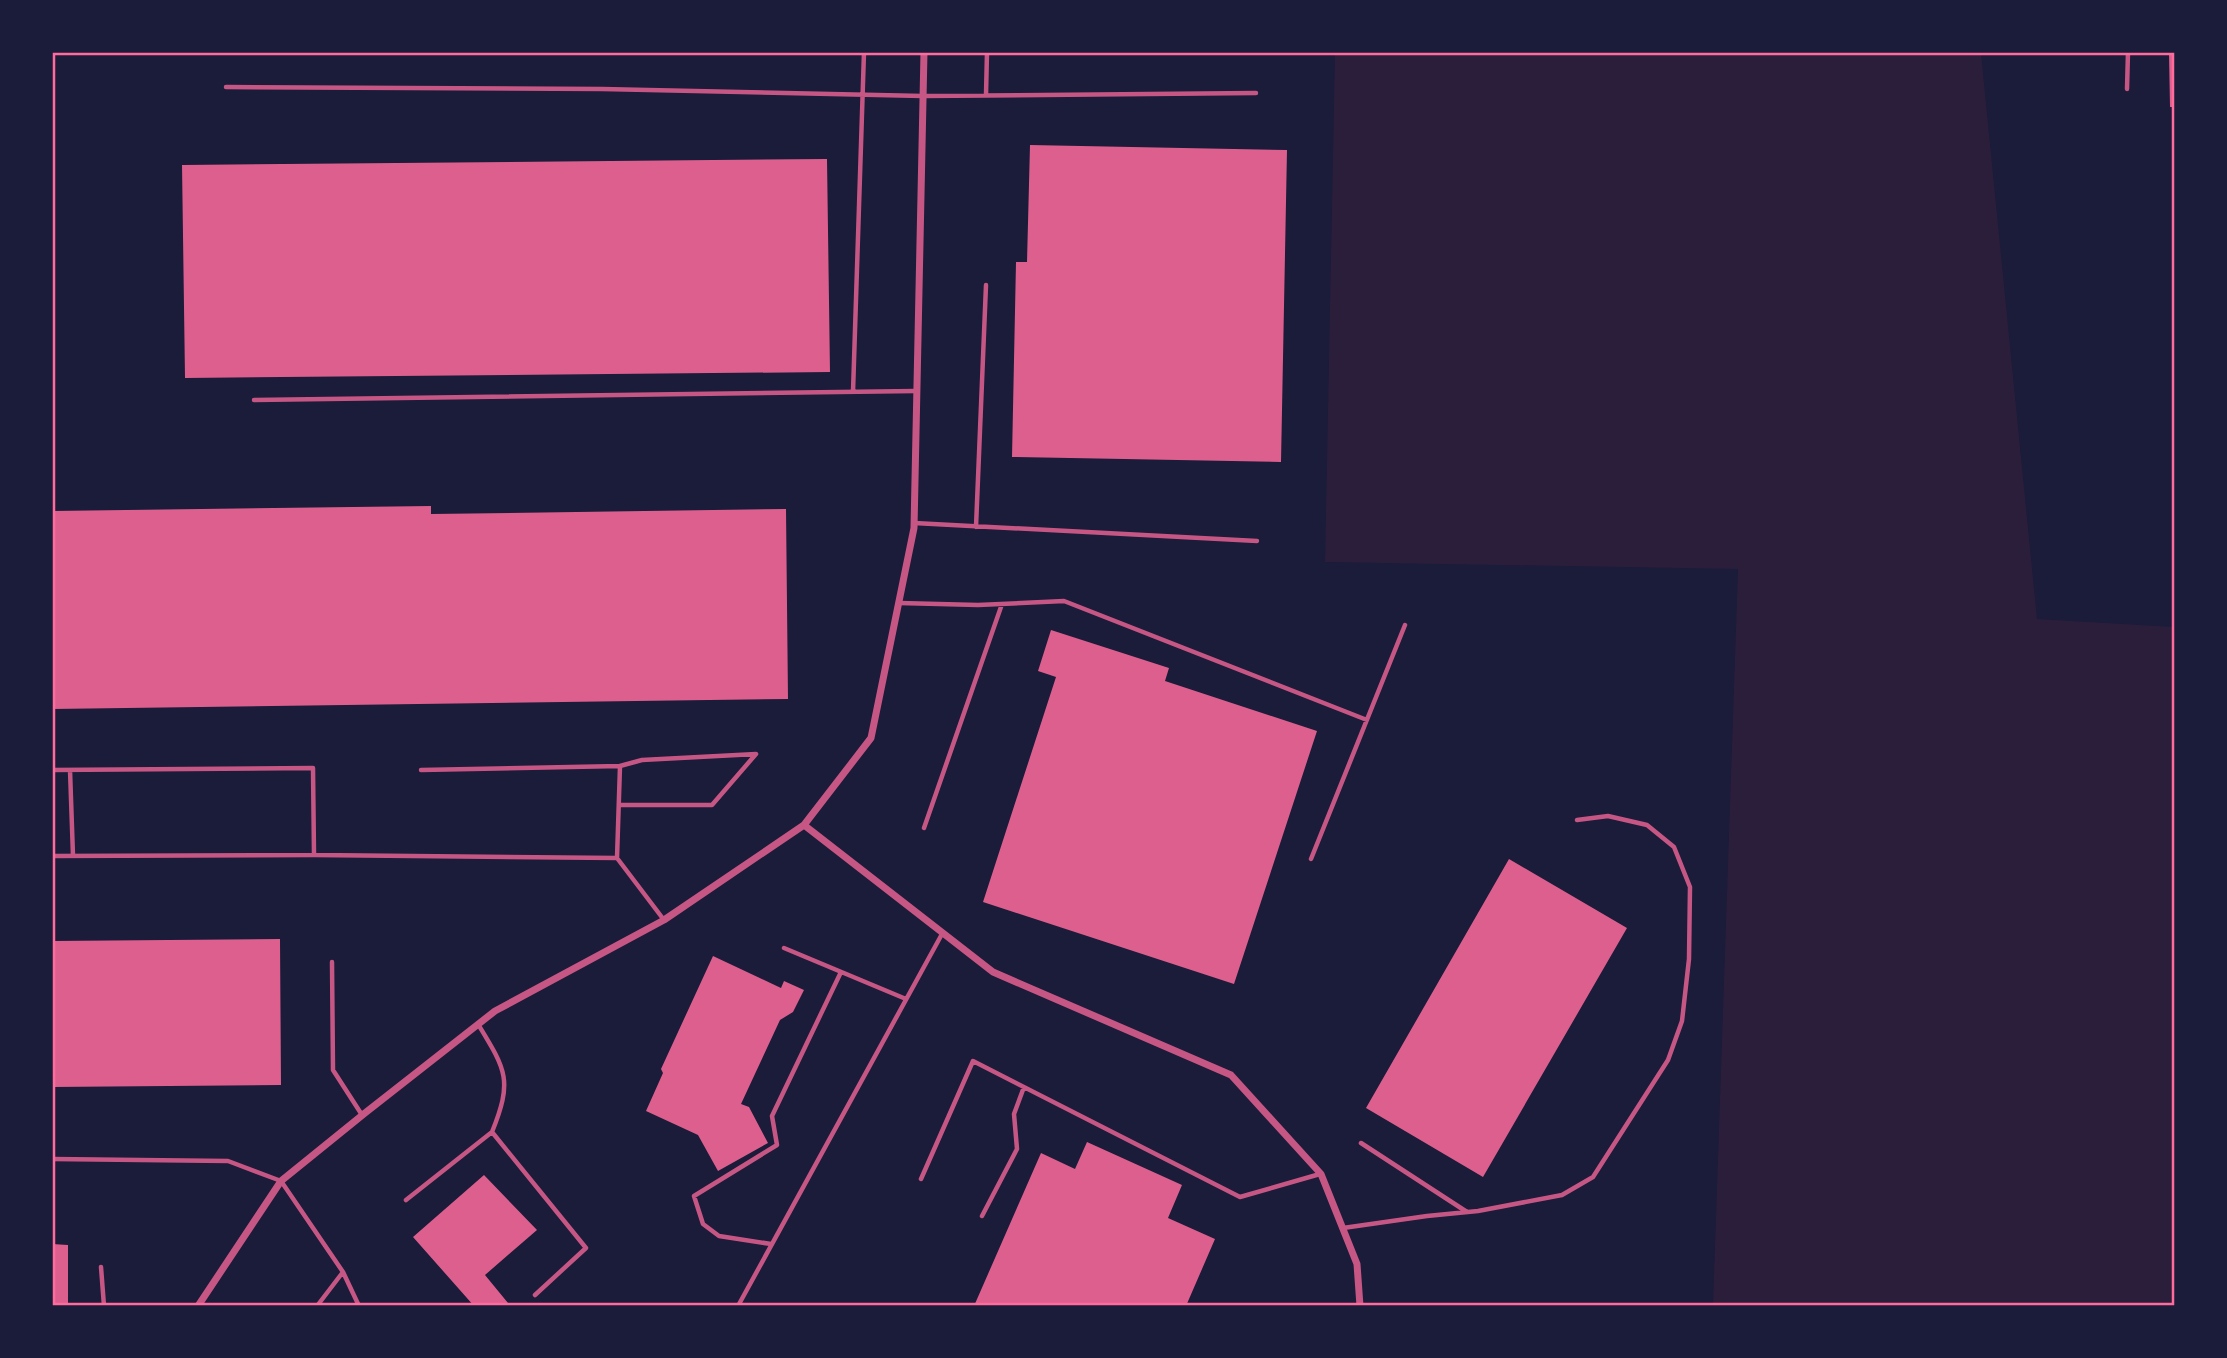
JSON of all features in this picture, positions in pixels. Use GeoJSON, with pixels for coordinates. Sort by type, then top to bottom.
{"type":"FeatureCollection","features":[{"type":"Feature","properties":{"kind":"street"},"geometry":{"type":"LineString","coordinates":[[198,1306],[281,1181],[495,1011],[664,920],[804,825],[872,738],[914,523],[924,52]]}},
{"type":"Feature","properties":{"kind":"street"},"geometry":{"type":"LineString","coordinates":[[804,825],[993,972],[1231,1075],[1321,1174],[1357,1264],[1360,1306]]}},
{"type":"Feature","properties":{"kind":"lane"},"geometry":{"type":"LineString","coordinates":[[853,393],[864,52]]}},
{"type":"Feature","properties":{"kind":"lane"},"geometry":{"type":"LineString","coordinates":[[986,95],[987,52]]}},
{"type":"Feature","properties":{"kind":"lane"},"geometry":{"type":"LineString","coordinates":[[2127,52],[2127,89]]}},
{"type":"Feature","properties":{"kind":"lane"},"geometry":{"type":"LineString","coordinates":[[226,86],[602,89],[923,96],[1255,93]]}},
{"type":"Feature","properties":{"kind":"lane"},"geometry":{"type":"LineString","coordinates":[[976,527],[986,285]]}},
{"type":"Feature","properties":{"kind":"lane"},"geometry":{"type":"LineString","coordinates":[[254,400],[917,391]]}},
{"type":"Feature","properties":{"kind":"lane"},"geometry":{"type":"LineString","coordinates":[[914,523],[1257,541]]}},
{"type":"Feature","properties":{"kind":"lane"},"geometry":{"type":"LineString","coordinates":[[899,603],[1002,604],[1064,601],[1367,720]]}},
{"type":"Feature","properties":{"kind":"lane"},"geometry":{"type":"LineString","coordinates":[[924,828],[1002,604]]}},
{"type":"Feature","properties":{"kind":"lane"},"geometry":{"type":"LineString","coordinates":[[1311,859],[1405,625]]}},
{"type":"Feature","properties":{"kind":"lane"},"geometry":{"type":"LineString","coordinates":[[421,770],[620,766],[642,761],[756,754],[712,805],[619,805]]}},
{"type":"Feature","properties":{"kind":"lane"},"geometry":{"type":"LineString","coordinates":[[620,766],[617,858],[664,920]]}},
{"type":"Feature","properties":{"kind":"lane"},"geometry":{"type":"LineString","coordinates":[[52,770],[313,768],[314,855]]}},
{"type":"Feature","properties":{"kind":"lane"},"geometry":{"type":"LineString","coordinates":[[70,770],[73,856]]}},
{"type":"Feature","properties":{"kind":"lane"},"geometry":{"type":"LineString","coordinates":[[1343,1228],[1529,1203],[1562,1195],[1593,1177],[1668,1060],[1682,1021],[1689,959],[1690,887],[1674,846],[1647,825],[1608,816],[1577,820]]}},
{"type":"Feature","properties":{"kind":"lane"},"geometry":{"type":"LineString","coordinates":[[52,856],[617,858]]}},
{"type":"Feature","properties":{"kind":"lane"},"geometry":{"type":"LineString","coordinates":[[739,1305],[943,933]]}},
{"type":"Feature","properties":{"kind":"lane"},"geometry":{"type":"LineString","coordinates":[[784,948],[906,999]]}},
{"type":"Feature","properties":{"kind":"lane"},"geometry":{"type":"LineString","coordinates":[[332,962],[334,1070],[363,1115]]}},
{"type":"Feature","properties":{"kind":"lane"},"geometry":{"type":"LineString","coordinates":[[771,1244],[719,1236],[703,1224],[694,1196],[777,1145],[772,1116],[841,972]]}},
{"type":"Feature","properties":{"kind":"lane"},"geometry":{"type":"LineString","coordinates":[[406,1200],[492,1132],[506,1091],[505,1076],[498,1057],[478,1024]]}},
{"type":"Feature","properties":{"kind":"lane"},"geometry":{"type":"LineString","coordinates":[[921,1179],[973,1061],[1240,1197],[1321,1174]]}},
{"type":"Feature","properties":{"kind":"lane"},"geometry":{"type":"LineString","coordinates":[[982,1216],[1017,1149],[1014,1114],[1024,1087]]}},
{"type":"Feature","properties":{"kind":"lane"},"geometry":{"type":"LineString","coordinates":[[492,1132],[586,1248],[535,1295]]}},
{"type":"Feature","properties":{"kind":"lane"},"geometry":{"type":"LineString","coordinates":[[1361,1143],[1468,1212]]}},
{"type":"Feature","properties":{"kind":"lane"},"geometry":{"type":"LineString","coordinates":[[52,1159],[228,1161],[281,1181],[343,1272],[359,1306]]}},
{"type":"Feature","properties":{"kind":"lane"},"geometry":{"type":"LineString","coordinates":[[101,1267],[104,1306]]}},
{"type":"Feature","properties":{"kind":"lane"},"geometry":{"type":"LineString","coordinates":[[317,1306],[343,1272]]}},
{"type":"Feature","properties":{"kind":"shaded area"},"geometry":{"type":"Polygon","coordinates":[[[1335,53],[1981,53],[2037,619],[2174,627],[2174,1305],[1713,1305],[1738,569],[1325,562],[1335,53]]]}},
{"type":"Feature","properties":{"kind":"building"},"geometry":{"type":"Polygon","coordinates":[[[2169,52],[2174,52],[2174,107],[2170,107],[2169,52]]]}},
{"type":"Feature","properties":{"kind":"building"},"geometry":{"type":"Polygon","coordinates":[[[1030,145],[1287,150],[1281,462],[1012,457],[1016,262],[1027,262],[1030,145]]]}},
{"type":"Feature","properties":{"kind":"building"},"geometry":{"type":"Polygon","coordinates":[[[827,159],[830,372],[185,378],[182,165],[827,159]]]}},
{"type":"Feature","properties":{"kind":"building"},"geometry":{"type":"Polygon","coordinates":[[[431,506],[431,514],[786,509],[788,699],[52,709],[52,511],[431,506]]]}},
{"type":"Feature","properties":{"kind":"building"},"geometry":{"type":"Polygon","coordinates":[[[1051,630],[1169,668],[1165,681],[1317,731],[1234,984],[983,902],[1056,677],[1038,671],[1051,630]]]}},
{"type":"Feature","properties":{"kind":"building"},"geometry":{"type":"Polygon","coordinates":[[[1509,859],[1627,928],[1483,1177],[1366,1108],[1509,859]]]}},
{"type":"Feature","properties":{"kind":"building"},"geometry":{"type":"Polygon","coordinates":[[[280,939],[281,1085],[52,1087],[52,941],[280,939]]]}},
{"type":"Feature","properties":{"kind":"building"},"geometry":{"type":"Polygon","coordinates":[[[713,956],[781,988],[784,981],[804,990],[793,1012],[780,1020],[741,1104],[749,1107],[768,1143],[718,1171],[698,1135],[646,1111],[663,1073],[661,1069],[713,956]]]}},
{"type":"Feature","properties":{"kind":"building"},"geometry":{"type":"Polygon","coordinates":[[[1087,1142],[1182,1185],[1168,1218],[1215,1239],[1186,1306],[974,1306],[1041,1153],[1075,1169],[1087,1142]]]}},
{"type":"Feature","properties":{"kind":"building"},"geometry":{"type":"Polygon","coordinates":[[[484,1175],[537,1230],[485,1275],[508,1303],[504,1306],[474,1306],[413,1237],[484,1175]]]}},
{"type":"Feature","properties":{"kind":"building"},"geometry":{"type":"Polygon","coordinates":[[[52,1244],[68,1245],[68,1306],[52,1306],[52,1244]]]}}]}
